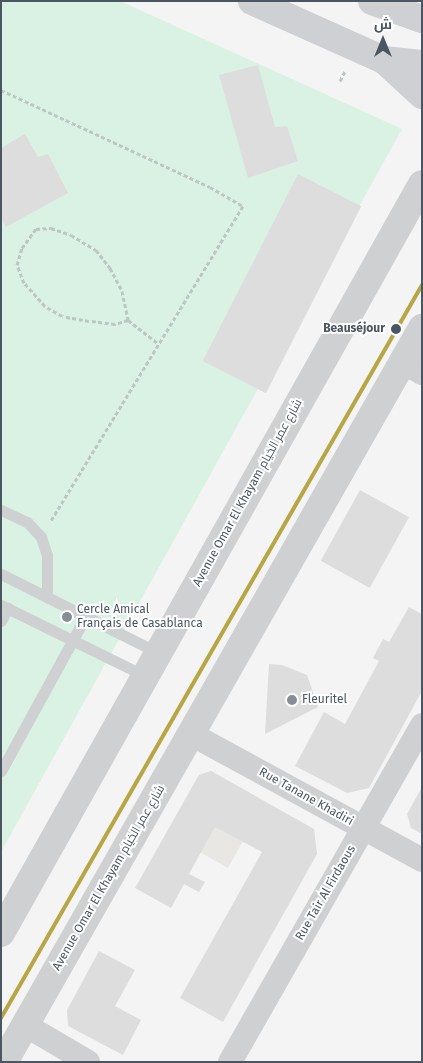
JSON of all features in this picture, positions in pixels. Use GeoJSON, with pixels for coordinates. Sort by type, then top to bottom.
{"type":"FeatureCollection","features":[{"type":"Feature","properties":{"kind":"main road"},"geometry":{"type":"LineString","coordinates":[[252,1],[384,60],[422,64]]}},
{"type":"Feature","properties":{"kind":"main road"},"geometry":{"type":"LineString","coordinates":[[372,1],[422,19]]}},
{"type":"Feature","properties":{"kind":"main road"},"geometry":{"type":"LineString","coordinates":[[384,60],[422,95]]}},
{"type":"Feature","properties":{"kind":"street","name":"Avenue Omar El Khayam شارع عمر الخيام"},"geometry":{"type":"LineString","coordinates":[[1,933],[422,184]]}},
{"type":"Feature","properties":{"kind":"street","name":"Avenue Omar El Khayam شارع عمر الخيام"},"geometry":{"type":"LineString","coordinates":[[4,1062],[191,734],[413,367],[422,328]]}},
{"type":"Feature","properties":{"kind":"street","name":"Rue Tair Al Firdaous"},"geometry":{"type":"LineString","coordinates":[[230,1062],[422,725]]}},
{"type":"Feature","properties":{"kind":"street","name":"Rue Tanane Khadiri"},"geometry":{"type":"LineString","coordinates":[[191,734],[422,860]]}},
{"type":"Feature","properties":{"kind":"street"},"geometry":{"type":"LineString","coordinates":[[25,1025],[88,1062]]}},
{"type":"Feature","properties":{"kind":"lane"},"geometry":{"type":"LineString","coordinates":[[1,510],[27,522],[40,537],[47,555],[47,597]]}},
{"type":"Feature","properties":{"kind":"lane"},"geometry":{"type":"LineString","coordinates":[[1,574],[86,616],[152,665]]}},
{"type":"Feature","properties":{"kind":"lane"},"geometry":{"type":"LineString","coordinates":[[1,621],[5,606],[73,640],[152,665]]}},
{"type":"Feature","properties":{"kind":"lane"},"geometry":{"type":"LineString","coordinates":[[1,771],[86,616]]}},
{"type":"Feature","properties":{"kind":"path"},"geometry":{"type":"LineString","coordinates":[[1,90],[210,187],[243,206],[40,537]]}},
{"type":"Feature","properties":{"kind":"path"},"geometry":{"type":"LineString","coordinates":[[128,320],[115,324],[89,321],[62,316],[45,306],[24,283],[17,265],[22,248],[36,229],[51,228],[71,235],[96,250],[110,268],[122,291],[128,320],[159,344]]}},
{"type":"Feature","properties":{"kind":"shaded area"},"geometry":{"type":"Polygon","coordinates":[[[211,771],[265,802],[228,868],[166,833],[199,775],[211,771]]]}},
{"type":"Feature","properties":{"kind":"green space","name":"Cercle Amical Français de Casablanca"},"geometry":{"type":"Polygon","coordinates":[[[1,1],[120,1],[402,129],[1,852],[1,1]]]}},
{"type":"Feature","properties":{"kind":"building"},"geometry":{"type":"Polygon","coordinates":[[[258,65],[275,127],[287,126],[298,161],[248,178],[219,75],[258,65]]]}},
{"type":"Feature","properties":{"kind":"building"},"geometry":{"type":"Polygon","coordinates":[[[25,134],[38,157],[48,154],[68,193],[6,227],[1,217],[1,148],[25,134]]]}},
{"type":"Feature","properties":{"kind":"building"},"geometry":{"type":"Polygon","coordinates":[[[298,174],[361,206],[266,393],[203,361],[298,174]]]}},
{"type":"Feature","properties":{"kind":"building"},"geometry":{"type":"Polygon","coordinates":[[[360,490],[409,517],[370,588],[321,561],[360,490]]]}},
{"type":"Feature","properties":{"kind":"building"},"geometry":{"type":"Polygon","coordinates":[[[409,607],[422,614],[422,691],[369,788],[347,793],[295,766],[324,712],[345,724],[379,661],[373,658],[383,639],[389,642],[409,607]]]}},
{"type":"Feature","properties":{"kind":"building","name":"Fleuritel"},"geometry":{"type":"Polygon","coordinates":[[[269,664],[282,665],[307,675],[318,707],[265,734],[269,664]]]}},
{"type":"Feature","properties":{"kind":"building"},"geometry":{"type":"Polygon","coordinates":[[[211,771],[314,829],[317,854],[223,1022],[180,998],[262,852],[215,827],[189,874],[205,882],[199,892],[184,884],[171,908],[135,888],[199,775],[211,771]]]}},
{"type":"Feature","properties":{"kind":"building"},"geometry":{"type":"Polygon","coordinates":[[[422,787],[422,834],[411,828],[407,814],[422,787]]]}},
{"type":"Feature","properties":{"kind":"building"},"geometry":{"type":"Polygon","coordinates":[[[99,951],[135,970],[115,1006],[141,1020],[123,1055],[68,1026],[67,1010],[99,951]]]}},
{"type":"Feature","properties":{"kind":"transit line"},"geometry":{"type":"LineString","coordinates":[[1,1018],[422,285]]}},
{"type":"Feature","properties":{"kind":"place","name":"Beauséjour"},"geometry":{"type":"Point","coordinates":[396,329]}},
{"type":"Feature","properties":{"kind":"place","name":"Cercle Amical Français de Casablanca"},"geometry":{"type":"Point","coordinates":[67,617]}},
{"type":"Feature","properties":{"kind":"place","name":"Fleuritel"},"geometry":{"type":"Point","coordinates":[292,700]}}]}
